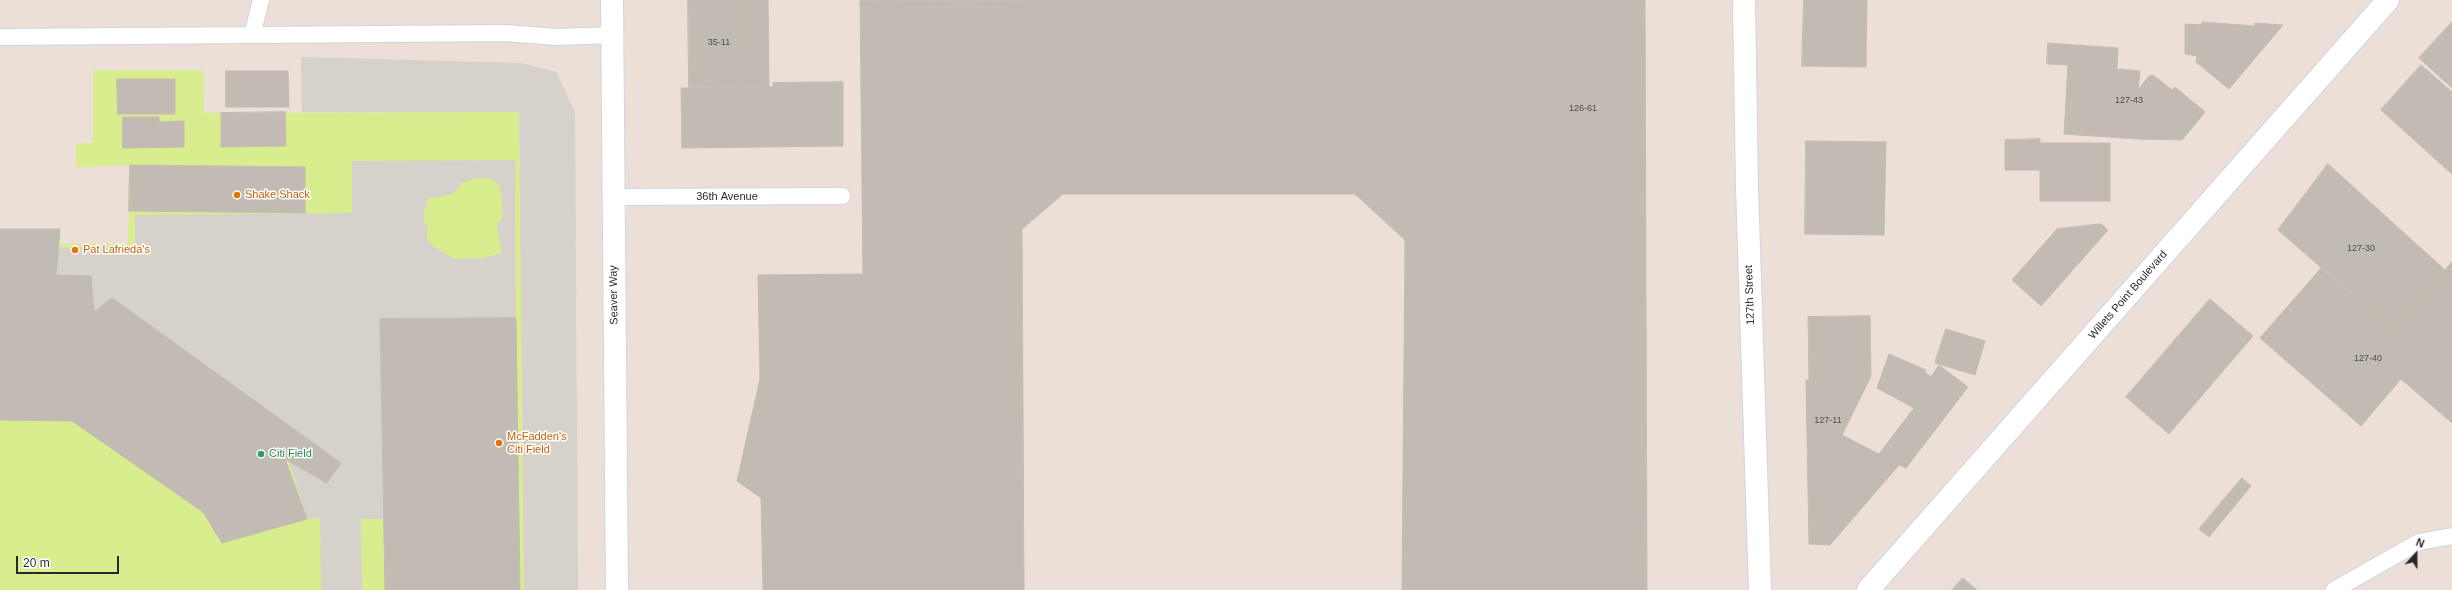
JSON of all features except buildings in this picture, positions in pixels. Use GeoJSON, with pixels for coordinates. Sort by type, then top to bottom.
{"type":"FeatureCollection","features":[{"type":"Feature","properties":{"kind":"street","name":"Seaver Way"},"geometry":{"type":"LineString","coordinates":[[612,0],[617,590]]}},
{"type":"Feature","properties":{"kind":"street","name":"127th Street"},"geometry":{"type":"LineString","coordinates":[[1744,0],[1746,187],[1760,590]]}},
{"type":"Feature","properties":{"kind":"street","name":"Willets Point Boulevard"},"geometry":{"type":"LineString","coordinates":[[1868,590],[2388,0]]}},
{"type":"Feature","properties":{"kind":"lane"},"geometry":{"type":"LineString","coordinates":[[252,35],[261,0]]}},
{"type":"Feature","properties":{"kind":"lane"},"geometry":{"type":"LineString","coordinates":[[0,37],[504,33],[556,37],[612,35]]}},
{"type":"Feature","properties":{"kind":"lane","name":"36th Avenue"},"geometry":{"type":"LineString","coordinates":[[613,197],[842,196]]}},
{"type":"Feature","properties":{"kind":"lane"},"geometry":{"type":"LineString","coordinates":[[2334,590],[2419,542],[2452,536]]}},
{"type":"Feature","properties":{"kind":"green space","name":"Citi Field"},"geometry":{"type":"Polygon","coordinates":[[[93,70],[203,70],[204,113],[519,112],[524,590],[0,590],[0,229],[60,229],[61,244],[128,244],[130,165],[76,167],[76,144],[93,143],[93,70]]]}},
{"type":"Feature","properties":{"kind":"shaded area"},"geometry":{"type":"Polygon","coordinates":[[[301,57],[522,63],[556,72],[575,112],[578,590],[524,590],[519,112],[302,112],[301,57]]]}},
{"type":"Feature","properties":{"kind":"shaded area"},"geometry":{"type":"Polygon","coordinates":[[[515,160],[516,318],[380,319],[383,519],[361,519],[362,590],[321,590],[320,518],[307,519],[289,461],[327,483],[340,462],[112,299],[94,312],[91,276],[56,275],[56,247],[135,248],[135,215],[352,213],[352,161],[515,160]],[[475,178],[462,183],[453,194],[427,199],[427,206],[424,209],[424,224],[428,227],[427,239],[434,247],[454,259],[482,258],[502,253],[497,226],[503,216],[501,192],[498,184],[491,178],[475,178]]]}},
{"type":"Feature","properties":{"kind":"place","name":"Shake Shack"},"geometry":{"type":"Point","coordinates":[237,195]}},
{"type":"Feature","properties":{"kind":"place","name":"Pat Lafrieda's"},"geometry":{"type":"Point","coordinates":[75,250]}},
{"type":"Feature","properties":{"kind":"place","name":"McFadden's Citi Field"},"geometry":{"type":"Point","coordinates":[499,443]}},
{"type":"Feature","properties":{"kind":"place","name":"Citi Field"},"geometry":{"type":"Point","coordinates":[261,454]}}]}
